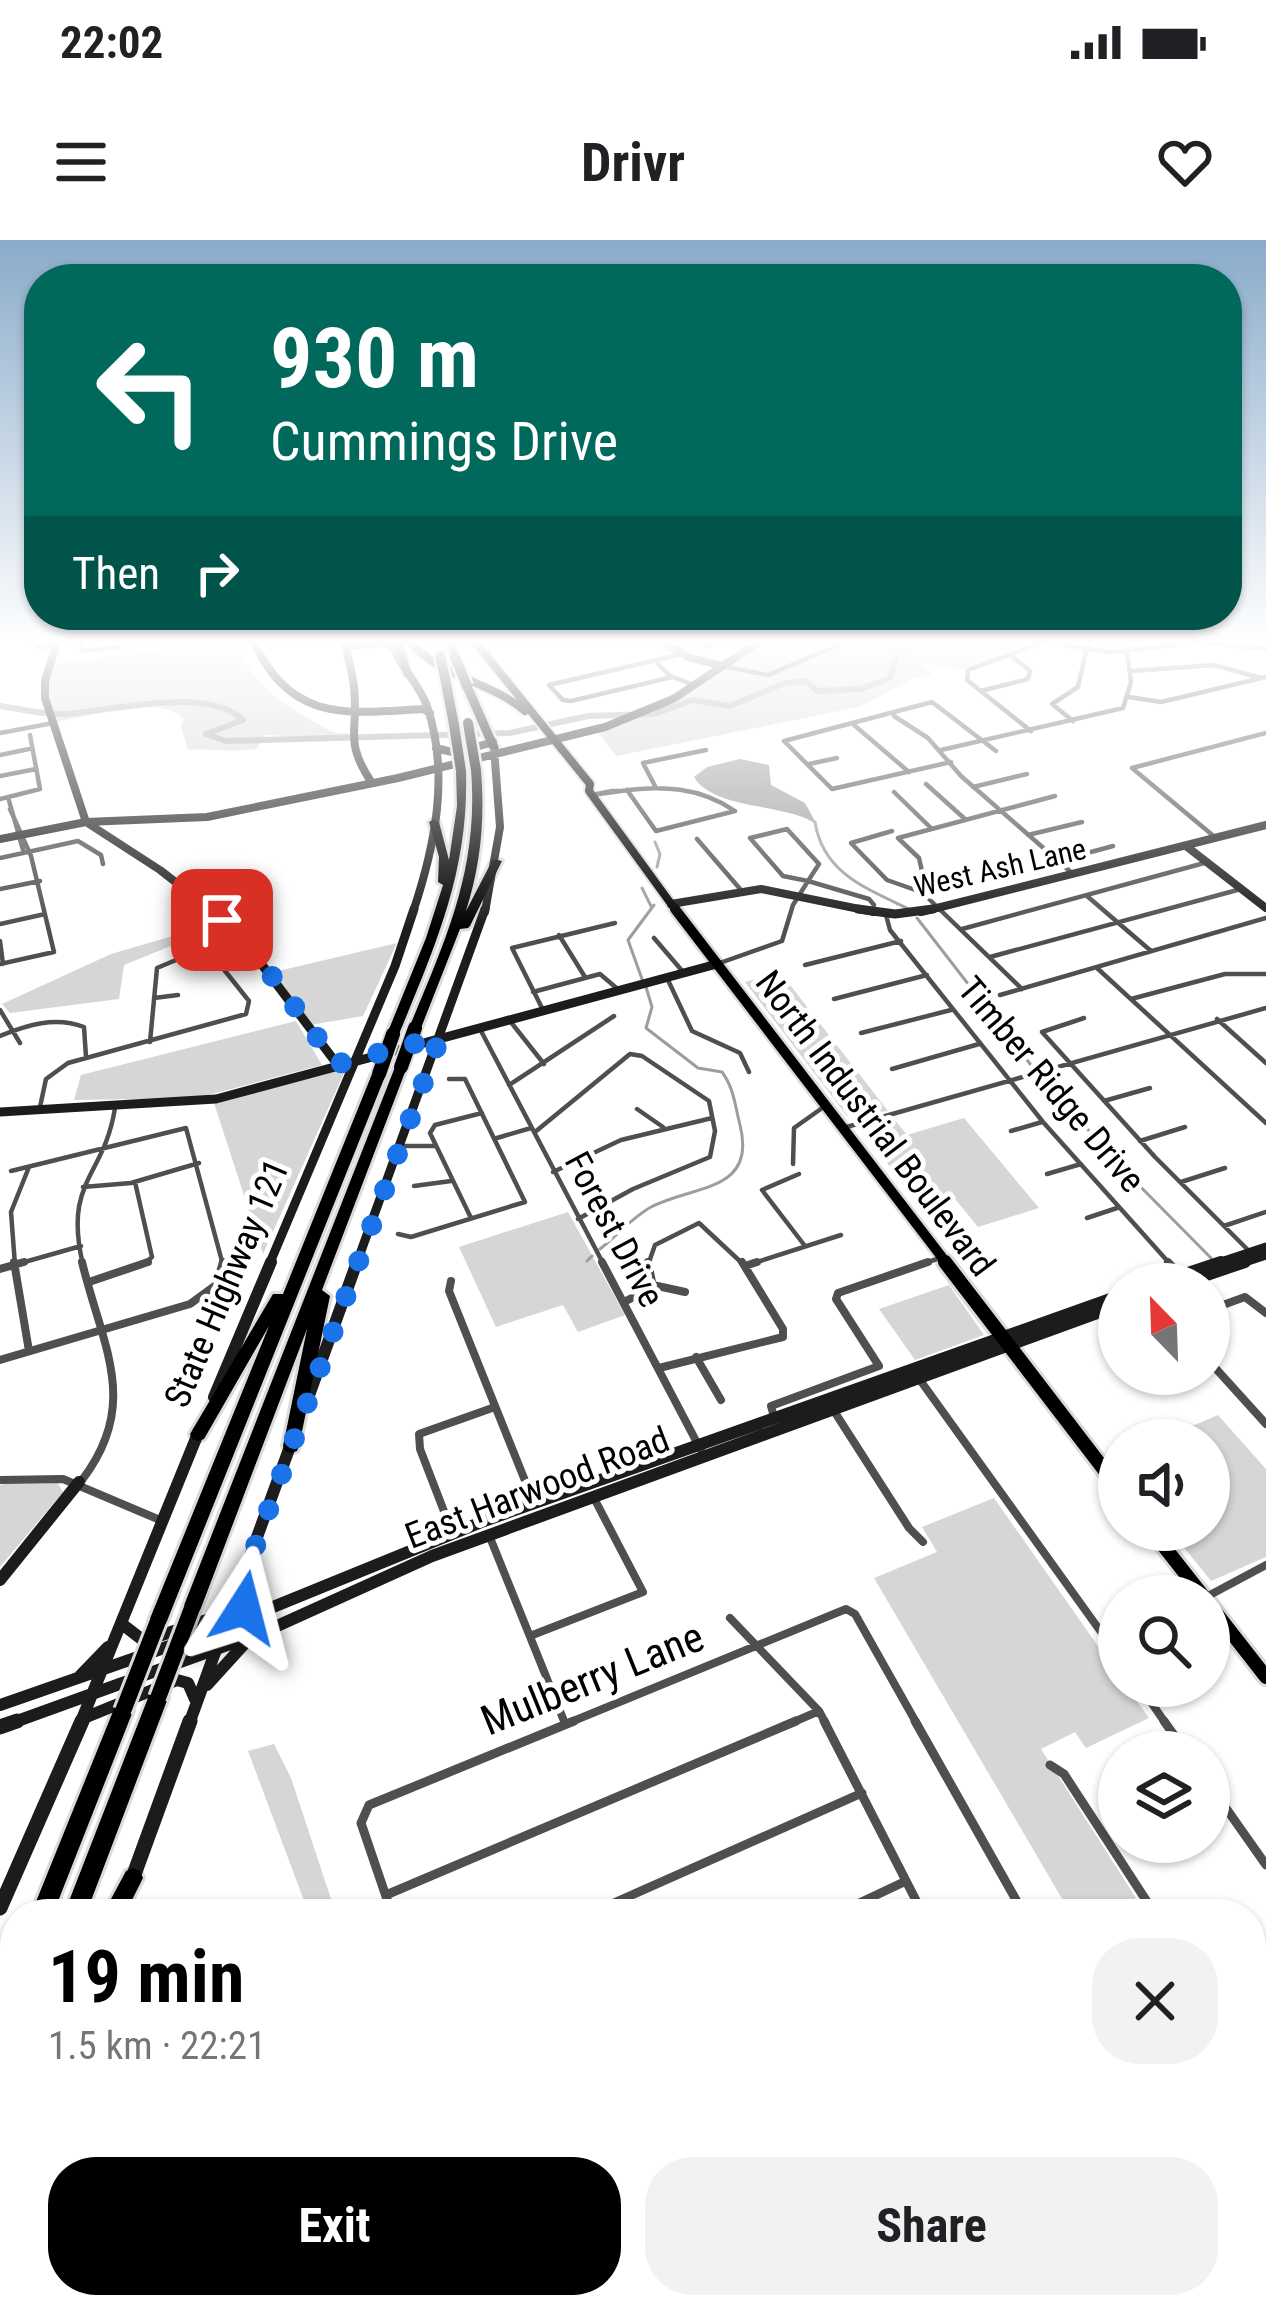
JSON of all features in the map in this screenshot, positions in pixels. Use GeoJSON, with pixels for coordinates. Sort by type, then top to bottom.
{"type":"FeatureCollection","features":[{"type":"Feature","properties":{"kind":"highway"},"geometry":{"type":"LineString","coordinates":[[48,1899],[421,965],[457,861],[462,822],[456,736]]}},
{"type":"Feature","properties":{"kind":"highway"},"geometry":{"type":"LineString","coordinates":[[81,1899],[436,975],[474,858],[479,820],[470,736]]}},
{"type":"Feature","properties":{"kind":"highway"},"geometry":{"type":"LineString","coordinates":[[491,736],[494,746]]}},
{"type":"Feature","properties":{"kind":"highway"},"geometry":{"type":"LineString","coordinates":[[421,965],[444,885],[444,857],[434,822]]}},
{"type":"Feature","properties":{"kind":"highway"},"geometry":{"type":"LineString","coordinates":[[436,975],[497,861]]}},
{"type":"Feature","properties":{"kind":"highway"},"geometry":{"type":"LineString","coordinates":[[198,1434],[316,1227]]}},
{"type":"Feature","properties":{"kind":"highway"},"geometry":{"type":"LineString","coordinates":[[291,1446],[337,1235]]}},
{"type":"Feature","properties":{"kind":"highway"},"geometry":{"type":"LineString","coordinates":[[124,1899],[133,1878]]}},
{"type":"Feature","properties":{"kind":"main road"},"geometry":{"type":"LineString","coordinates":[[57,736],[86,822],[170,876],[236,935],[337,1064]]}},
{"type":"Feature","properties":{"kind":"main road"},"geometry":{"type":"LineString","coordinates":[[354,736],[354,749],[371,782]]}},
{"type":"Feature","properties":{"kind":"main road","name":"State Highway 121"},"geometry":{"type":"LineString","coordinates":[[4,1899],[103,1672],[418,907],[439,771],[434,736]]}},
{"type":"Feature","properties":{"kind":"main road"},"geometry":{"type":"LineString","coordinates":[[435,745],[453,754],[543,736]]}},
{"type":"Feature","properties":{"kind":"main road"},"geometry":{"type":"LineString","coordinates":[[0,838],[86,822],[193,818],[439,771],[494,746],[509,750],[545,736]]}},
{"type":"Feature","properties":{"kind":"main road","name":"North Industrial Boulevard"},"geometry":{"type":"LineString","coordinates":[[549,736],[671,904],[1098,1462]]}},
{"type":"Feature","properties":{"kind":"main road"},"geometry":{"type":"LineString","coordinates":[[133,1878],[485,911],[497,861],[494,746]]}},
{"type":"Feature","properties":{"kind":"main road"},"geometry":{"type":"LineString","coordinates":[[498,767],[509,750]]}},
{"type":"Feature","properties":{"kind":"main road"},"geometry":{"type":"LineString","coordinates":[[371,782],[483,762],[498,767]]}},
{"type":"Feature","properties":{"kind":"main road","name":"West Ash Lane"},"geometry":{"type":"LineString","coordinates":[[671,904],[740,890],[800,895],[886,915],[938,909],[1266,825]]}},
{"type":"Feature","properties":{"kind":"main road"},"geometry":{"type":"LineString","coordinates":[[1186,846],[1266,913]]}},
{"type":"Feature","properties":{"kind":"main road"},"geometry":{"type":"LineString","coordinates":[[0,1112],[216,1099],[717,964]]}},
{"type":"Feature","properties":{"kind":"main road"},"geometry":{"type":"LineString","coordinates":[[1230,1264],[1259,1253]]}},
{"type":"Feature","properties":{"kind":"main road","name":"East Harwood Road"},"geometry":{"type":"LineString","coordinates":[[0,1727],[266,1631],[486,1528],[1098,1307]]}},
{"type":"Feature","properties":{"kind":"main road"},"geometry":{"type":"LineString","coordinates":[[0,1580],[79,1482]]}},
{"type":"Feature","properties":{"kind":"main road","name":"East Harwood Road"},"geometry":{"type":"LineString","coordinates":[[0,1705],[224,1627],[452,1532],[486,1528]]}},
{"type":"Feature","properties":{"kind":"main road"},"geometry":{"type":"LineString","coordinates":[[1167,1551],[1186,1575]]}},
{"type":"Feature","properties":{"kind":"main road"},"geometry":{"type":"LineString","coordinates":[[362,1568],[374,1581]]}},
{"type":"Feature","properties":{"kind":"main road"},"geometry":{"type":"LineString","coordinates":[[237,1597],[244,1608],[262,1610]]}},
{"type":"Feature","properties":{"kind":"main road"},"geometry":{"type":"LineString","coordinates":[[75,1680],[103,1656],[122,1624],[135,1638],[161,1638],[223,1612],[237,1597]]}},
{"type":"Feature","properties":{"kind":"main road"},"geometry":{"type":"LineString","coordinates":[[195,1703],[226,1658],[266,1631]]}},
{"type":"Feature","properties":{"kind":"main road"},"geometry":{"type":"LineString","coordinates":[[1230,1632],[1266,1677]]}},
{"type":"Feature","properties":{"kind":"main road"},"geometry":{"type":"LineString","coordinates":[[70,1740],[88,1714],[177,1680],[188,1683],[195,1703]]}},
{"type":"Feature","properties":{"kind":"main road"},"geometry":{"type":"LineString","coordinates":[[29,1718],[62,1717],[70,1740]]}},
{"type":"Feature","properties":{"kind":"street"},"geometry":{"type":"LineString","coordinates":[[0,941],[2,964],[54,952],[40,881],[4,798],[38,791],[30,736]]}},
{"type":"Feature","properties":{"kind":"street"},"geometry":{"type":"LineString","coordinates":[[806,736],[784,741],[835,789],[951,762]]}},
{"type":"Feature","properties":{"kind":"street"},"geometry":{"type":"LineString","coordinates":[[867,736],[909,772]]}},
{"type":"Feature","properties":{"kind":"street"},"geometry":{"type":"LineString","coordinates":[[921,736],[1075,875]]}},
{"type":"Feature","properties":{"kind":"street"},"geometry":{"type":"LineString","coordinates":[[978,736],[996,751]]}},
{"type":"Feature","properties":{"kind":"street"},"geometry":{"type":"LineString","coordinates":[[941,750],[1007,736]]}},
{"type":"Feature","properties":{"kind":"street"},"geometry":{"type":"LineString","coordinates":[[1216,838],[1132,767],[1254,736]]}},
{"type":"Feature","properties":{"kind":"street"},"geometry":{"type":"LineString","coordinates":[[0,755],[29,749]]}},
{"type":"Feature","properties":{"kind":"street"},"geometry":{"type":"LineString","coordinates":[[655,786],[643,763],[706,750]]}},
{"type":"Feature","properties":{"kind":"street"},"geometry":{"type":"LineString","coordinates":[[809,764],[837,758]]}},
{"type":"Feature","properties":{"kind":"street"},"geometry":{"type":"LineString","coordinates":[[0,776],[35,770]]}},
{"type":"Feature","properties":{"kind":"street"},"geometry":{"type":"LineString","coordinates":[[973,787],[1027,774]]}},
{"type":"Feature","properties":{"kind":"street"},"geometry":{"type":"LineString","coordinates":[[926,784],[965,819]]}},
{"type":"Feature","properties":{"kind":"street"},"geometry":{"type":"LineString","coordinates":[[591,793],[655,786],[718,800],[735,811],[656,831],[624,790]]}},
{"type":"Feature","properties":{"kind":"street"},"geometry":{"type":"LineString","coordinates":[[894,792],[931,828]]}},
{"type":"Feature","properties":{"kind":"street"},"geometry":{"type":"LineString","coordinates":[[1022,989],[924,892],[919,858],[898,838],[1055,796]]}},
{"type":"Feature","properties":{"kind":"street"},"geometry":{"type":"LineString","coordinates":[[1028,835],[1082,821]]}},
{"type":"Feature","properties":{"kind":"street"},"geometry":{"type":"LineString","coordinates":[[717,964],[782,941],[800,895],[808,881],[819,864],[787,829],[750,838],[777,872],[808,881],[869,899],[874,905]]}},
{"type":"Feature","properties":{"kind":"street"},"geometry":{"type":"LineString","coordinates":[[892,831],[851,843],[886,880],[924,892]]}},
{"type":"Feature","properties":{"kind":"street"},"geometry":{"type":"LineString","coordinates":[[697,839],[740,890]]}},
{"type":"Feature","properties":{"kind":"street"},"geometry":{"type":"LineString","coordinates":[[0,860],[78,841],[101,855],[103,864]]}},
{"type":"Feature","properties":{"kind":"street"},"geometry":{"type":"LineString","coordinates":[[1058,861],[1113,845]]}},
{"type":"Feature","properties":{"kind":"street"},"geometry":{"type":"LineString","coordinates":[[961,929],[1208,862]]}},
{"type":"Feature","properties":{"kind":"street"},"geometry":{"type":"LineString","coordinates":[[1,892],[40,881]]}},
{"type":"Feature","properties":{"kind":"street"},"geometry":{"type":"LineString","coordinates":[[988,958],[1241,889]]}},
{"type":"Feature","properties":{"kind":"street"},"geometry":{"type":"LineString","coordinates":[[1087,896],[1151,951]]}},
{"type":"Feature","properties":{"kind":"street"},"geometry":{"type":"LineString","coordinates":[[1000,995],[1266,913]]}},
{"type":"Feature","properties":{"kind":"street"},"geometry":{"type":"LineString","coordinates":[[0,924],[45,914]]}},
{"type":"Feature","properties":{"kind":"street","name":"Timber Ridge Drive"},"geometry":{"type":"LineString","coordinates":[[886,915],[887,925],[979,1044],[1168,1263]]}},
{"type":"Feature","properties":{"kind":"street"},"geometry":{"type":"LineString","coordinates":[[544,1012],[512,949],[614,923]]}},
{"type":"Feature","properties":{"kind":"street"},"geometry":{"type":"LineString","coordinates":[[150,1042],[158,968],[236,935]]}},
{"type":"Feature","properties":{"kind":"street"},"geometry":{"type":"LineString","coordinates":[[559,935],[584,977]]}},
{"type":"Feature","properties":{"kind":"street"},"geometry":{"type":"LineString","coordinates":[[654,938],[684,973]]}},
{"type":"Feature","properties":{"kind":"street"},"geometry":{"type":"LineString","coordinates":[[805,965],[901,941]]}},
{"type":"Feature","properties":{"kind":"street"},"geometry":{"type":"LineString","coordinates":[[40,1107],[50,1073],[86,1057],[240,1018],[249,1011],[245,995],[206,947]]}},
{"type":"Feature","properties":{"kind":"street"},"geometry":{"type":"LineString","coordinates":[[1096,968],[1266,1123]]}},
{"type":"Feature","properties":{"kind":"street"},"geometry":{"type":"LineString","coordinates":[[533,992],[603,974],[620,991]]}},
{"type":"Feature","properties":{"kind":"street"},"geometry":{"type":"LineString","coordinates":[[1131,999],[1225,974],[1266,974]]}},
{"type":"Feature","properties":{"kind":"street"},"geometry":{"type":"LineString","coordinates":[[835,998],[926,975]]}},
{"type":"Feature","properties":{"kind":"street"},"geometry":{"type":"LineString","coordinates":[[667,978],[692,1031],[740,1053],[748,1072]]}},
{"type":"Feature","properties":{"kind":"street"},"geometry":{"type":"LineString","coordinates":[[154,998],[178,995]]}},
{"type":"Feature","properties":{"kind":"street"},"geometry":{"type":"LineString","coordinates":[[842,1128],[1266,1008]]}},
{"type":"Feature","properties":{"kind":"street"},"geometry":{"type":"LineString","coordinates":[[0,1010],[20,1042]]}},
{"type":"Feature","properties":{"kind":"street"},"geometry":{"type":"LineString","coordinates":[[861,1033],[952,1010]]}},
{"type":"Feature","properties":{"kind":"street"},"geometry":{"type":"LineString","coordinates":[[509,1085],[544,1064],[575,1034],[614,1016]]}},
{"type":"Feature","properties":{"kind":"street"},"geometry":{"type":"LineString","coordinates":[[1084,1018],[1042,1032],[1140,1141],[1224,1226],[1259,1253]]}},
{"type":"Feature","properties":{"kind":"street"},"geometry":{"type":"LineString","coordinates":[[1217,1019],[1266,1063]]}},
{"type":"Feature","properties":{"kind":"street"},"geometry":{"type":"LineString","coordinates":[[510,1021],[544,1064]]}},
{"type":"Feature","properties":{"kind":"street"},"geometry":{"type":"LineString","coordinates":[[0,1036],[62,1022],[81,1023],[86,1057]]}},
{"type":"Feature","properties":{"kind":"street","name":"Forest Drive"},"geometry":{"type":"LineString","coordinates":[[479,1028],[701,1450]]}},
{"type":"Feature","properties":{"kind":"street"},"geometry":{"type":"LineString","coordinates":[[892,1070],[979,1044]]}},
{"type":"Feature","properties":{"kind":"street"},"geometry":{"type":"LineString","coordinates":[[497,1138],[533,1131],[619,1059],[632,1054],[706,1098],[714,1153],[705,1162],[652,1180],[578,1219]]}},
{"type":"Feature","properties":{"kind":"street"},"geometry":{"type":"LineString","coordinates":[[398,1234],[411,1237],[526,1202],[465,1079],[449,1078]]}},
{"type":"Feature","properties":{"kind":"street"},"geometry":{"type":"LineString","coordinates":[[1104,1101],[1150,1088]]}},
{"type":"Feature","properties":{"kind":"street"},"geometry":{"type":"LineString","coordinates":[[794,1164],[794,1128],[825,1106]]}},
{"type":"Feature","properties":{"kind":"street"},"geometry":{"type":"LineString","coordinates":[[79,1482],[95,1467],[114,1428],[116,1404],[76,1216],[83,1187],[114,1130],[115,1108]]}},
{"type":"Feature","properties":{"kind":"street"},"geometry":{"type":"LineString","coordinates":[[637,1109],[663,1127]]}},
{"type":"Feature","properties":{"kind":"street"},"geometry":{"type":"LineString","coordinates":[[471,1219],[430,1132],[435,1126],[483,1112]]}},
{"type":"Feature","properties":{"kind":"street"},"geometry":{"type":"LineString","coordinates":[[553,1172],[663,1127],[712,1118]]}},
{"type":"Feature","properties":{"kind":"street"},"geometry":{"type":"LineString","coordinates":[[1011,1131],[1043,1122]]}},
{"type":"Feature","properties":{"kind":"street"},"geometry":{"type":"LineString","coordinates":[[1140,1141],[1185,1126]]}},
{"type":"Feature","properties":{"kind":"street"},"geometry":{"type":"LineString","coordinates":[[0,1360],[203,1297],[222,1275],[223,1264],[186,1128],[11,1171]]}},
{"type":"Feature","properties":{"kind":"street"},"geometry":{"type":"LineString","coordinates":[[592,1143],[601,1151]]}},
{"type":"Feature","properties":{"kind":"street"},"geometry":{"type":"LineString","coordinates":[[399,1146],[436,1146]]}},
{"type":"Feature","properties":{"kind":"street"},"geometry":{"type":"LineString","coordinates":[[83,1187],[135,1181],[199,1163]]}},
{"type":"Feature","properties":{"kind":"street"},"geometry":{"type":"LineString","coordinates":[[1047,1174],[1081,1164]]}},
{"type":"Feature","properties":{"kind":"street"},"geometry":{"type":"LineString","coordinates":[[29,1167],[29,1178],[10,1212],[29,1351]]}},
{"type":"Feature","properties":{"kind":"street"},"geometry":{"type":"LineString","coordinates":[[1181,1182],[1225,1168]]}},
{"type":"Feature","properties":{"kind":"street"},"geometry":{"type":"LineString","coordinates":[[799,1174],[762,1191],[805,1246]]}},
{"type":"Feature","properties":{"kind":"street"},"geometry":{"type":"LineString","coordinates":[[414,1186],[453,1180]]}},
{"type":"Feature","properties":{"kind":"street"},"geometry":{"type":"LineString","coordinates":[[89,1282],[146,1264],[152,1257],[135,1181]]}},
{"type":"Feature","properties":{"kind":"street"},"geometry":{"type":"LineString","coordinates":[[1087,1218],[1118,1207]]}},
{"type":"Feature","properties":{"kind":"street"},"geometry":{"type":"LineString","coordinates":[[1224,1226],[1266,1212]]}},
{"type":"Feature","properties":{"kind":"street"},"geometry":{"type":"LineString","coordinates":[[653,1285],[647,1261],[651,1250],[695,1223],[712,1230],[746,1266],[784,1335],[658,1368]]}},
{"type":"Feature","properties":{"kind":"street"},"geometry":{"type":"LineString","coordinates":[[746,1266],[841,1234]]}},
{"type":"Feature","properties":{"kind":"street"},"geometry":{"type":"LineString","coordinates":[[0,1269],[81,1246]]}},
{"type":"Feature","properties":{"kind":"street"},"geometry":{"type":"LineString","coordinates":[[777,1422],[770,1406],[879,1366],[836,1299],[838,1293],[940,1258]]}},
{"type":"Feature","properties":{"kind":"street"},"geometry":{"type":"LineString","coordinates":[[451,1281],[449,1291],[537,1510]]}},
{"type":"Feature","properties":{"kind":"street"},"geometry":{"type":"LineString","coordinates":[[624,1302],[647,1293],[653,1285]]}},
{"type":"Feature","properties":{"kind":"street"},"geometry":{"type":"LineString","coordinates":[[653,1285],[685,1292]]}},
{"type":"Feature","properties":{"kind":"street"},"geometry":{"type":"LineString","coordinates":[[1230,1302],[1250,1298],[1266,1313]]}},
{"type":"Feature","properties":{"kind":"street"},"geometry":{"type":"LineString","coordinates":[[696,1357],[721,1400]]}},
{"type":"Feature","properties":{"kind":"street"},"geometry":{"type":"LineString","coordinates":[[915,1372],[1098,1627]]}},
{"type":"Feature","properties":{"kind":"street"},"geometry":{"type":"LineString","coordinates":[[1230,1384],[1266,1424]]}},
{"type":"Feature","properties":{"kind":"street"},"geometry":{"type":"LineString","coordinates":[[829,1403],[909,1528],[923,1542]]}},
{"type":"Feature","properties":{"kind":"street"},"geometry":{"type":"LineString","coordinates":[[452,1532],[419,1435],[495,1406]]}},
{"type":"Feature","properties":{"kind":"street"},"geometry":{"type":"LineString","coordinates":[[0,1480],[40,1473],[79,1482],[162,1520]]}},
{"type":"Feature","properties":{"kind":"street"},"geometry":{"type":"LineString","coordinates":[[530,1636],[643,1592],[589,1491]]}},
{"type":"Feature","properties":{"kind":"street"},"geometry":{"type":"LineString","coordinates":[[486,1528],[564,1721]]}},
{"type":"Feature","properties":{"kind":"street"},"geometry":{"type":"LineString","coordinates":[[1230,1590],[1266,1565]]}},
{"type":"Feature","properties":{"kind":"street","name":"Mulberry Lane"},"geometry":{"type":"LineString","coordinates":[[386,1895],[362,1814],[378,1799],[840,1610],[851,1611],[1015,1899]]}},
{"type":"Feature","properties":{"kind":"street"},"geometry":{"type":"LineString","coordinates":[[730,1618],[819,1711],[915,1899]]}},
{"type":"Feature","properties":{"kind":"street"},"geometry":{"type":"LineString","coordinates":[[387,1899],[386,1895],[819,1711]]}},
{"type":"Feature","properties":{"kind":"street"},"geometry":{"type":"LineString","coordinates":[[1050,1766],[1064,1774],[1145,1899]]}},
{"type":"Feature","properties":{"kind":"street"},"geometry":{"type":"LineString","coordinates":[[623,1899],[862,1793]]}},
{"type":"Feature","properties":{"kind":"street"},"geometry":{"type":"LineString","coordinates":[[1230,1814],[1266,1865]]}},
{"type":"Feature","properties":{"kind":"street"},"geometry":{"type":"LineString","coordinates":[[868,1899],[906,1881]]}},
{"type":"Feature","properties":{"kind":"shaded area"},"geometry":{"type":"Polygon","coordinates":[[[184,736],[265,736],[256,749],[188,750],[184,736]]]}},
{"type":"Feature","properties":{"kind":"shaded area"},"geometry":{"type":"Polygon","coordinates":[[[601,736],[715,736],[616,756],[601,736]]]}},
{"type":"Feature","properties":{"kind":"shaded area"},"geometry":{"type":"Polygon","coordinates":[[[740,759],[769,765],[771,785],[805,803],[817,825],[790,813],[718,796],[694,777],[707,767],[740,759]]]}},
{"type":"Feature","properties":{"kind":"shaded area"},"geometry":{"type":"Polygon","coordinates":[[[217,923],[220,926],[124,965],[119,999],[10,1013],[2,1004],[111,954],[217,923]]]}},
{"type":"Feature","properties":{"kind":"shaded area"},"geometry":{"type":"Polygon","coordinates":[[[397,943],[363,1016],[310,1025],[274,972],[397,943]]]}},
{"type":"Feature","properties":{"kind":"shaded area"},"geometry":{"type":"Polygon","coordinates":[[[780,972],[888,1111],[847,1116],[745,982],[780,972]]]}},
{"type":"Feature","properties":{"kind":"shaded area"},"geometry":{"type":"Polygon","coordinates":[[[296,1021],[322,1065],[197,1098],[74,1100],[81,1075],[296,1021]]]}},
{"type":"Feature","properties":{"kind":"shaded area"},"geometry":{"type":"Polygon","coordinates":[[[340,1068],[345,1071],[263,1254],[214,1103],[340,1068]]]}},
{"type":"Feature","properties":{"kind":"shaded area"},"geometry":{"type":"Polygon","coordinates":[[[964,1118],[1039,1208],[978,1227],[956,1200],[923,1211],[862,1129],[895,1120],[907,1135],[964,1118]]]}},
{"type":"Feature","properties":{"kind":"shaded area"},"geometry":{"type":"Polygon","coordinates":[[[568,1212],[625,1315],[578,1332],[563,1305],[496,1327],[459,1247],[568,1212]]]}},
{"type":"Feature","properties":{"kind":"shaded area"},"geometry":{"type":"Polygon","coordinates":[[[949,1285],[984,1335],[915,1360],[879,1309],[949,1285]]]}},
{"type":"Feature","properties":{"kind":"shaded area"},"geometry":{"type":"Polygon","coordinates":[[[1230,1428],[1266,1469],[1266,1557],[1225,1575],[1206,1575],[1187,1551],[1230,1551],[1230,1428]]]}},
{"type":"Feature","properties":{"kind":"shaded area"},"geometry":{"type":"Polygon","coordinates":[[[19,1480],[57,1482],[63,1492],[0,1567],[0,1485],[19,1480]]]}},
{"type":"Feature","properties":{"kind":"shaded area"},"geometry":{"type":"Polygon","coordinates":[[[994,1498],[1098,1646],[1098,1707],[1141,1707],[1149,1718],[1122,1731],[1098,1731],[1098,1742],[1086,1748],[1075,1732],[1041,1749],[1098,1838],[1098,1863],[1114,1863],[1136,1898],[1062,1899],[874,1578],[937,1552],[922,1527],[994,1498]]]}},
{"type":"Feature","properties":{"kind":"shaded area"},"geometry":{"type":"Polygon","coordinates":[[[274,1744],[291,1778],[331,1899],[303,1899],[248,1751],[274,1744]]]}},
{"type":"Feature","properties":{"kind":"waterway"},"geometry":{"type":"LineString","coordinates":[[212,736],[226,741],[403,736]]}},
{"type":"Feature","properties":{"kind":"waterway"},"geometry":{"type":"LineString","coordinates":[[815,822],[827,855],[838,867],[864,887],[911,910]]}},
{"type":"Feature","properties":{"kind":"waterway"},"geometry":{"type":"LineString","coordinates":[[655,842],[660,854],[657,867]]}},
{"type":"Feature","properties":{"kind":"waterway"},"geometry":{"type":"LineString","coordinates":[[642,888],[651,906]]}},
{"type":"Feature","properties":{"kind":"waterway"},"geometry":{"type":"LineString","coordinates":[[642,979],[628,940],[654,905]]}},
{"type":"Feature","properties":{"kind":"waterway"},"geometry":{"type":"LineString","coordinates":[[917,918],[1034,1069]]}},
{"type":"Feature","properties":{"kind":"waterway"},"geometry":{"type":"LineString","coordinates":[[600,1249],[651,1207],[731,1175],[743,1147],[732,1091],[722,1072],[698,1068],[646,1028],[652,1007],[646,987]]}},
{"type":"Feature","properties":{"kind":"waterway"},"geometry":{"type":"LineString","coordinates":[[1042,1076],[1114,1160],[1211,1258]]}},
{"type":"Feature","properties":{"kind":"waterway"},"geometry":{"type":"LineString","coordinates":[[587,1261],[592,1256]]}},
{"type":"Feature","properties":{"kind":"route"},"geometry":{"type":"LineString","coordinates":[[222,920],[266,968],[337,1064],[440,1037],[237,1597],[244,1608]]}}]}
